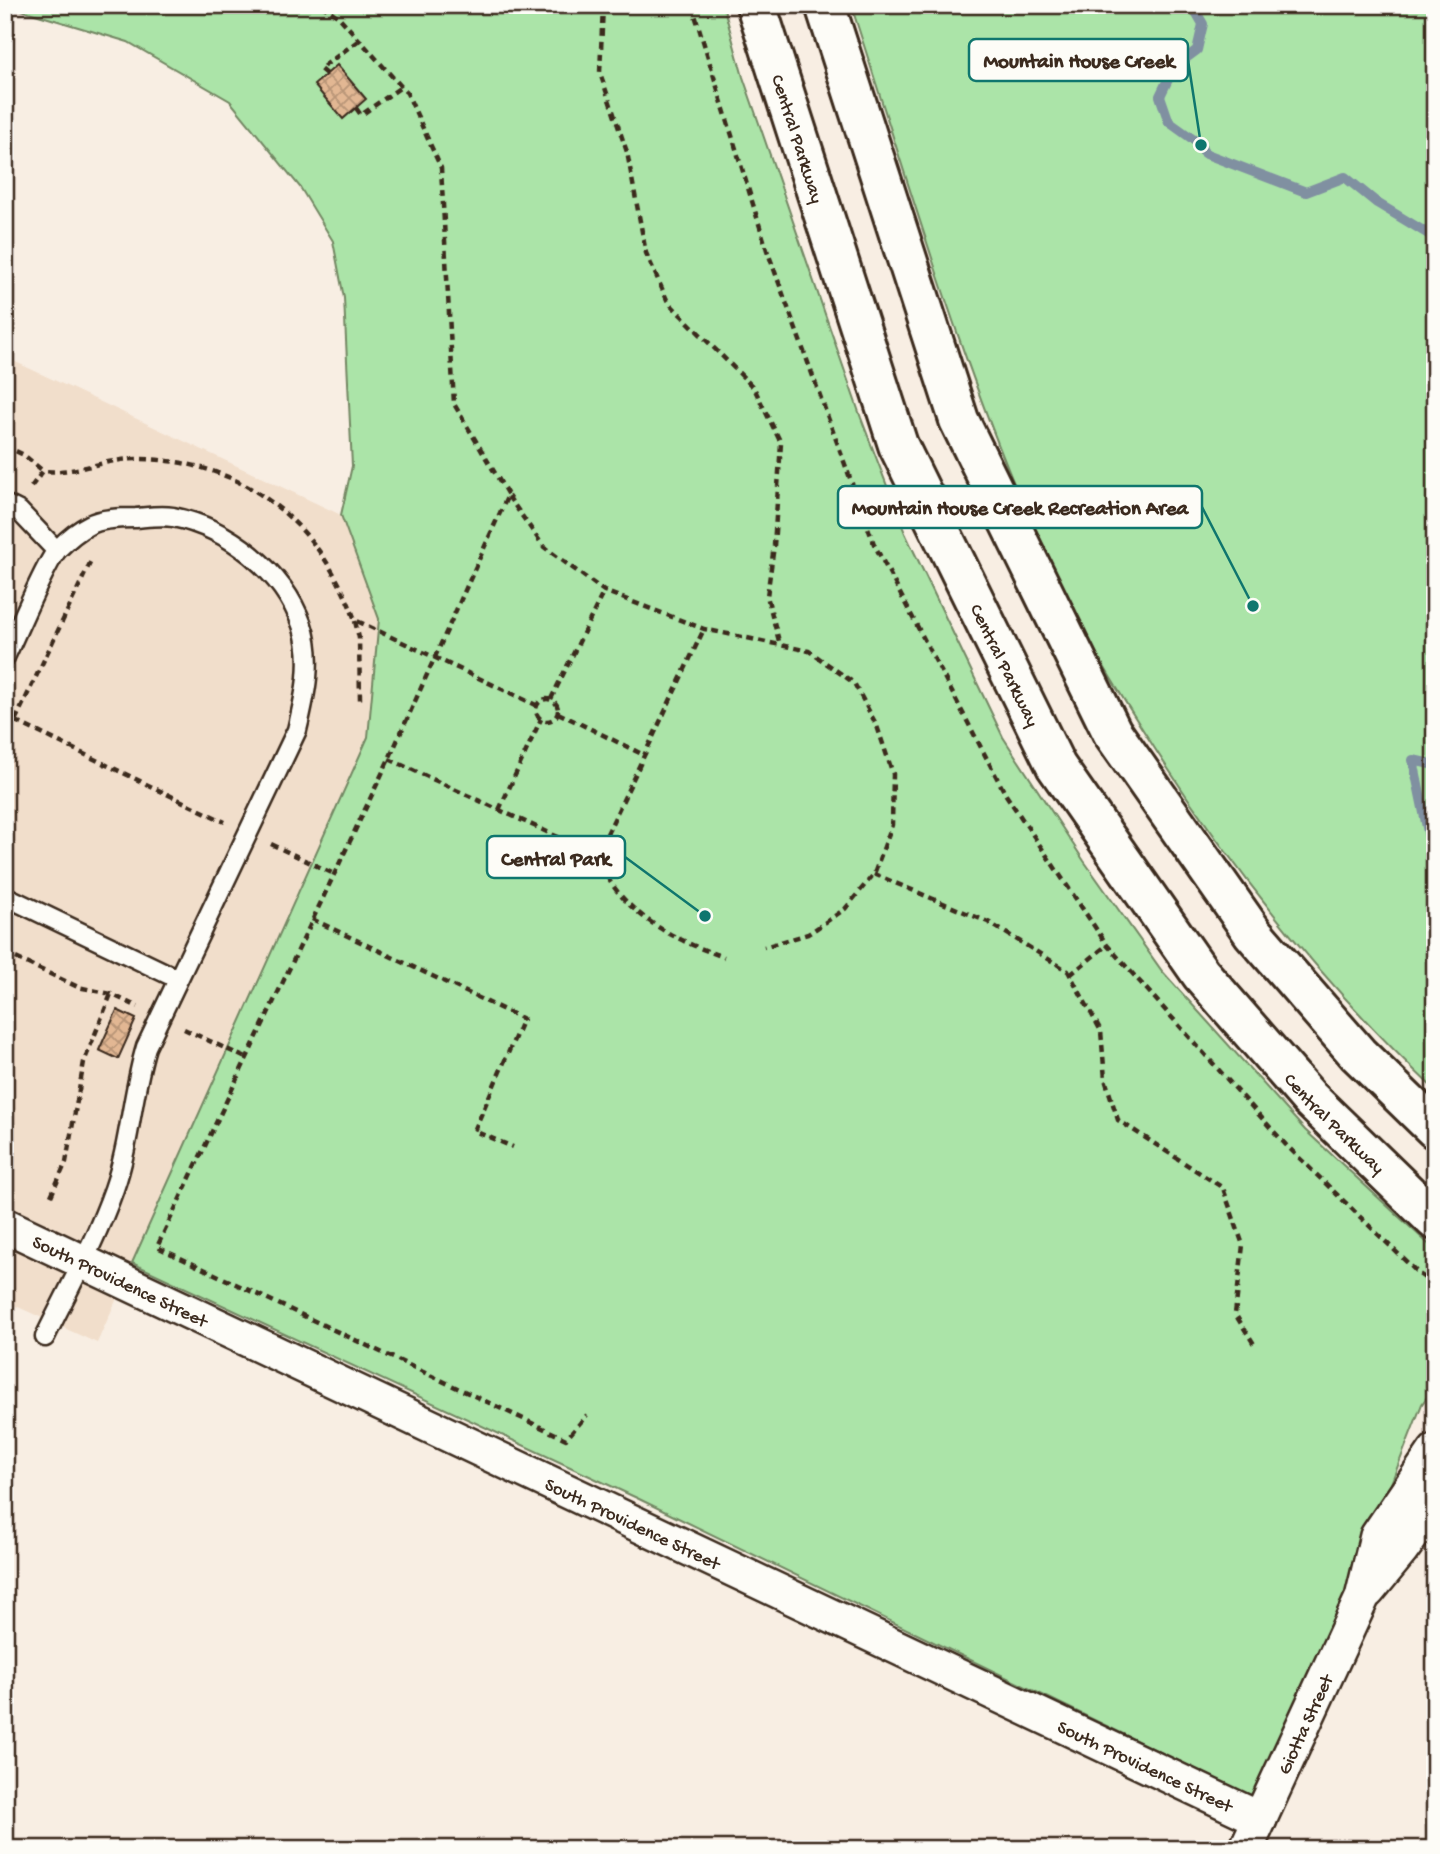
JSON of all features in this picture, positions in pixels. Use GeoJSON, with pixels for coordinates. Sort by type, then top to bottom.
{"type":"FeatureCollection","features":[{"type":"Feature","properties":{"kind":"main road","name":"Central Parkway"},"geometry":{"type":"LineString","coordinates":[[756,5],[898,445],[1056,766],[1201,974],[1310,1099],[1435,1220]]}},
{"type":"Feature","properties":{"kind":"main road"},"geometry":{"type":"LineString","coordinates":[[825,5],[959,420],[1112,732],[1253,933],[1359,1054],[1435,1129]]}},
{"type":"Feature","properties":{"kind":"street","name":"South Providence Street"},"geometry":{"type":"LineString","coordinates":[[5,1225],[1260,1819]]}},
{"type":"Feature","properties":{"kind":"street","name":"Giotta Street"},"geometry":{"type":"LineString","coordinates":[[1246,1849],[1362,1598],[1377,1536],[1435,1451]]}},
{"type":"Feature","properties":{"kind":"street","name":"Giotta Street"},"geometry":{"type":"LineString","coordinates":[[1362,1598],[1435,1504]]}},
{"type":"Feature","properties":{"kind":"lane"},"geometry":{"type":"LineString","coordinates":[[5,504],[19,511],[56,550]]}},
{"type":"Feature","properties":{"kind":"lane"},"geometry":{"type":"LineString","coordinates":[[5,657],[56,550],[90,524],[120,518],[170,516],[205,526],[236,542],[261,565],[286,594],[303,626],[307,655],[307,688],[297,730],[160,1018],[136,1082],[124,1152],[114,1188],[83,1262],[45,1337]]}},
{"type":"Feature","properties":{"kind":"lane"},"geometry":{"type":"LineString","coordinates":[[5,896],[178,979]]}},
{"type":"Feature","properties":{"kind":"path"},"geometry":{"type":"LineString","coordinates":[[321,5],[339,18],[401,87],[441,168],[454,404],[508,495],[544,547],[604,592],[705,629],[809,651],[854,683],[877,726],[893,774],[892,825],[874,874],[845,909],[808,934],[765,947]]}},
{"type":"Feature","properties":{"kind":"path"},"geometry":{"type":"LineString","coordinates":[[603,5],[600,73],[627,152],[646,253],[668,302],[754,388],[781,443],[774,546],[767,596],[780,645]]}},
{"type":"Feature","properties":{"kind":"path"},"geometry":{"type":"LineString","coordinates":[[326,74],[320,69],[359,40]]}},
{"type":"Feature","properties":{"kind":"path"},"geometry":{"type":"LineString","coordinates":[[356,108],[361,116],[401,87]]}},
{"type":"Feature","properties":{"kind":"path"},"geometry":{"type":"LineString","coordinates":[[5,446],[24,455],[43,471]]}},
{"type":"Feature","properties":{"kind":"path"},"geometry":{"type":"LineString","coordinates":[[508,495],[389,759],[157,1247],[566,1439],[587,1415]]}},
{"type":"Feature","properties":{"kind":"path"},"geometry":{"type":"LineString","coordinates":[[5,742],[91,561]]}},
{"type":"Feature","properties":{"kind":"path"},"geometry":{"type":"LineString","coordinates":[[551,699],[604,592]]}},
{"type":"Feature","properties":{"kind":"path"},"geometry":{"type":"LineString","coordinates":[[355,620],[359,638],[360,700]]}},
{"type":"Feature","properties":{"kind":"path"},"geometry":{"type":"LineString","coordinates":[[705,629],[597,855],[605,878],[643,919],[690,946],[724,957]]}},
{"type":"Feature","properties":{"kind":"path"},"geometry":{"type":"LineString","coordinates":[[435,659],[536,705]]}},
{"type":"Feature","properties":{"kind":"path"},"geometry":{"type":"LineString","coordinates":[[544,698],[551,699],[558,706],[558,713],[553,720],[541,719],[536,712],[536,705],[544,698]]}},
{"type":"Feature","properties":{"kind":"path"},"geometry":{"type":"LineString","coordinates":[[558,713],[644,755]]}},
{"type":"Feature","properties":{"kind":"path"},"geometry":{"type":"LineString","coordinates":[[5,716],[334,874]]}},
{"type":"Feature","properties":{"kind":"path"},"geometry":{"type":"LineString","coordinates":[[499,810],[541,719]]}},
{"type":"Feature","properties":{"kind":"path"},"geometry":{"type":"LineString","coordinates":[[389,759],[597,855]]}},
{"type":"Feature","properties":{"kind":"path"},"geometry":{"type":"LineString","coordinates":[[874,874],[988,922],[1070,975],[1101,1031],[1105,1079],[1118,1120],[1223,1188],[1243,1245],[1235,1314],[1254,1344]]}},
{"type":"Feature","properties":{"kind":"path"},"geometry":{"type":"LineString","coordinates":[[312,919],[523,1019],[474,1131],[513,1147]]}},
{"type":"Feature","properties":{"kind":"path"},"geometry":{"type":"LineString","coordinates":[[1070,975],[1107,945]]}},
{"type":"Feature","properties":{"kind":"path"},"geometry":{"type":"LineString","coordinates":[[5,953],[78,987],[111,995],[246,1058]]}},
{"type":"Feature","properties":{"kind":"path"},"geometry":{"type":"LineString","coordinates":[[51,1196],[66,1162],[84,1062],[111,995]]}},
{"type":"Feature","properties":{"kind":"shaded area"},"geometry":{"type":"Polygon","coordinates":[[[5,357],[341,515],[379,618],[368,737],[97,1343],[5,1301],[5,357]]]}},
{"type":"Feature","properties":{"kind":"green space"},"geometry":{"type":"Polygon","coordinates":[[[5,5],[723,5],[743,77],[861,418],[905,533],[1003,737],[1084,861],[1162,971],[1305,1130],[1435,1250],[1435,1386],[1422,1404],[1355,1576],[1251,1796],[639,1499],[132,1263],[368,737],[379,619],[341,515],[352,466],[344,298],[333,241],[300,187],[230,101],[128,42],[5,5]]]}},
{"type":"Feature","properties":{"kind":"green space"},"geometry":{"type":"Polygon","coordinates":[[[851,5],[1435,5],[1435,1090],[1353,1007],[1242,874],[1143,730],[1073,612],[1037,538],[984,407],[937,274],[851,5]]]}},
{"type":"Feature","properties":{"kind":"building"},"geometry":{"type":"Polygon","coordinates":[[[337,65],[366,99],[343,119],[314,85],[337,65]]]}},
{"type":"Feature","properties":{"kind":"building"},"geometry":{"type":"Polygon","coordinates":[[[117,1010],[136,1019],[118,1059],[99,1050],[117,1010]]]}},
{"type":"Feature","properties":{"kind":"waterway"},"geometry":{"type":"LineString","coordinates":[[1192,5],[1203,24],[1197,50],[1174,67],[1160,96],[1169,122],[1201,145],[1204,153],[1306,192],[1345,177],[1377,203],[1435,238]]}},
{"type":"Feature","properties":{"kind":"waterway"},"geometry":{"type":"LineString","coordinates":[[1435,765],[1413,760],[1435,866]]}},
{"type":"Feature","properties":{"kind":"place","name":"Mountain House Creek"},"geometry":{"type":"Point","coordinates":[1201,145]}},
{"type":"Feature","properties":{"kind":"place","name":"Mountain House Creek Recreation Area"},"geometry":{"type":"Point","coordinates":[1253,606]}},
{"type":"Feature","properties":{"kind":"place","name":"Central Park"},"geometry":{"type":"Point","coordinates":[705,916]}}]}
